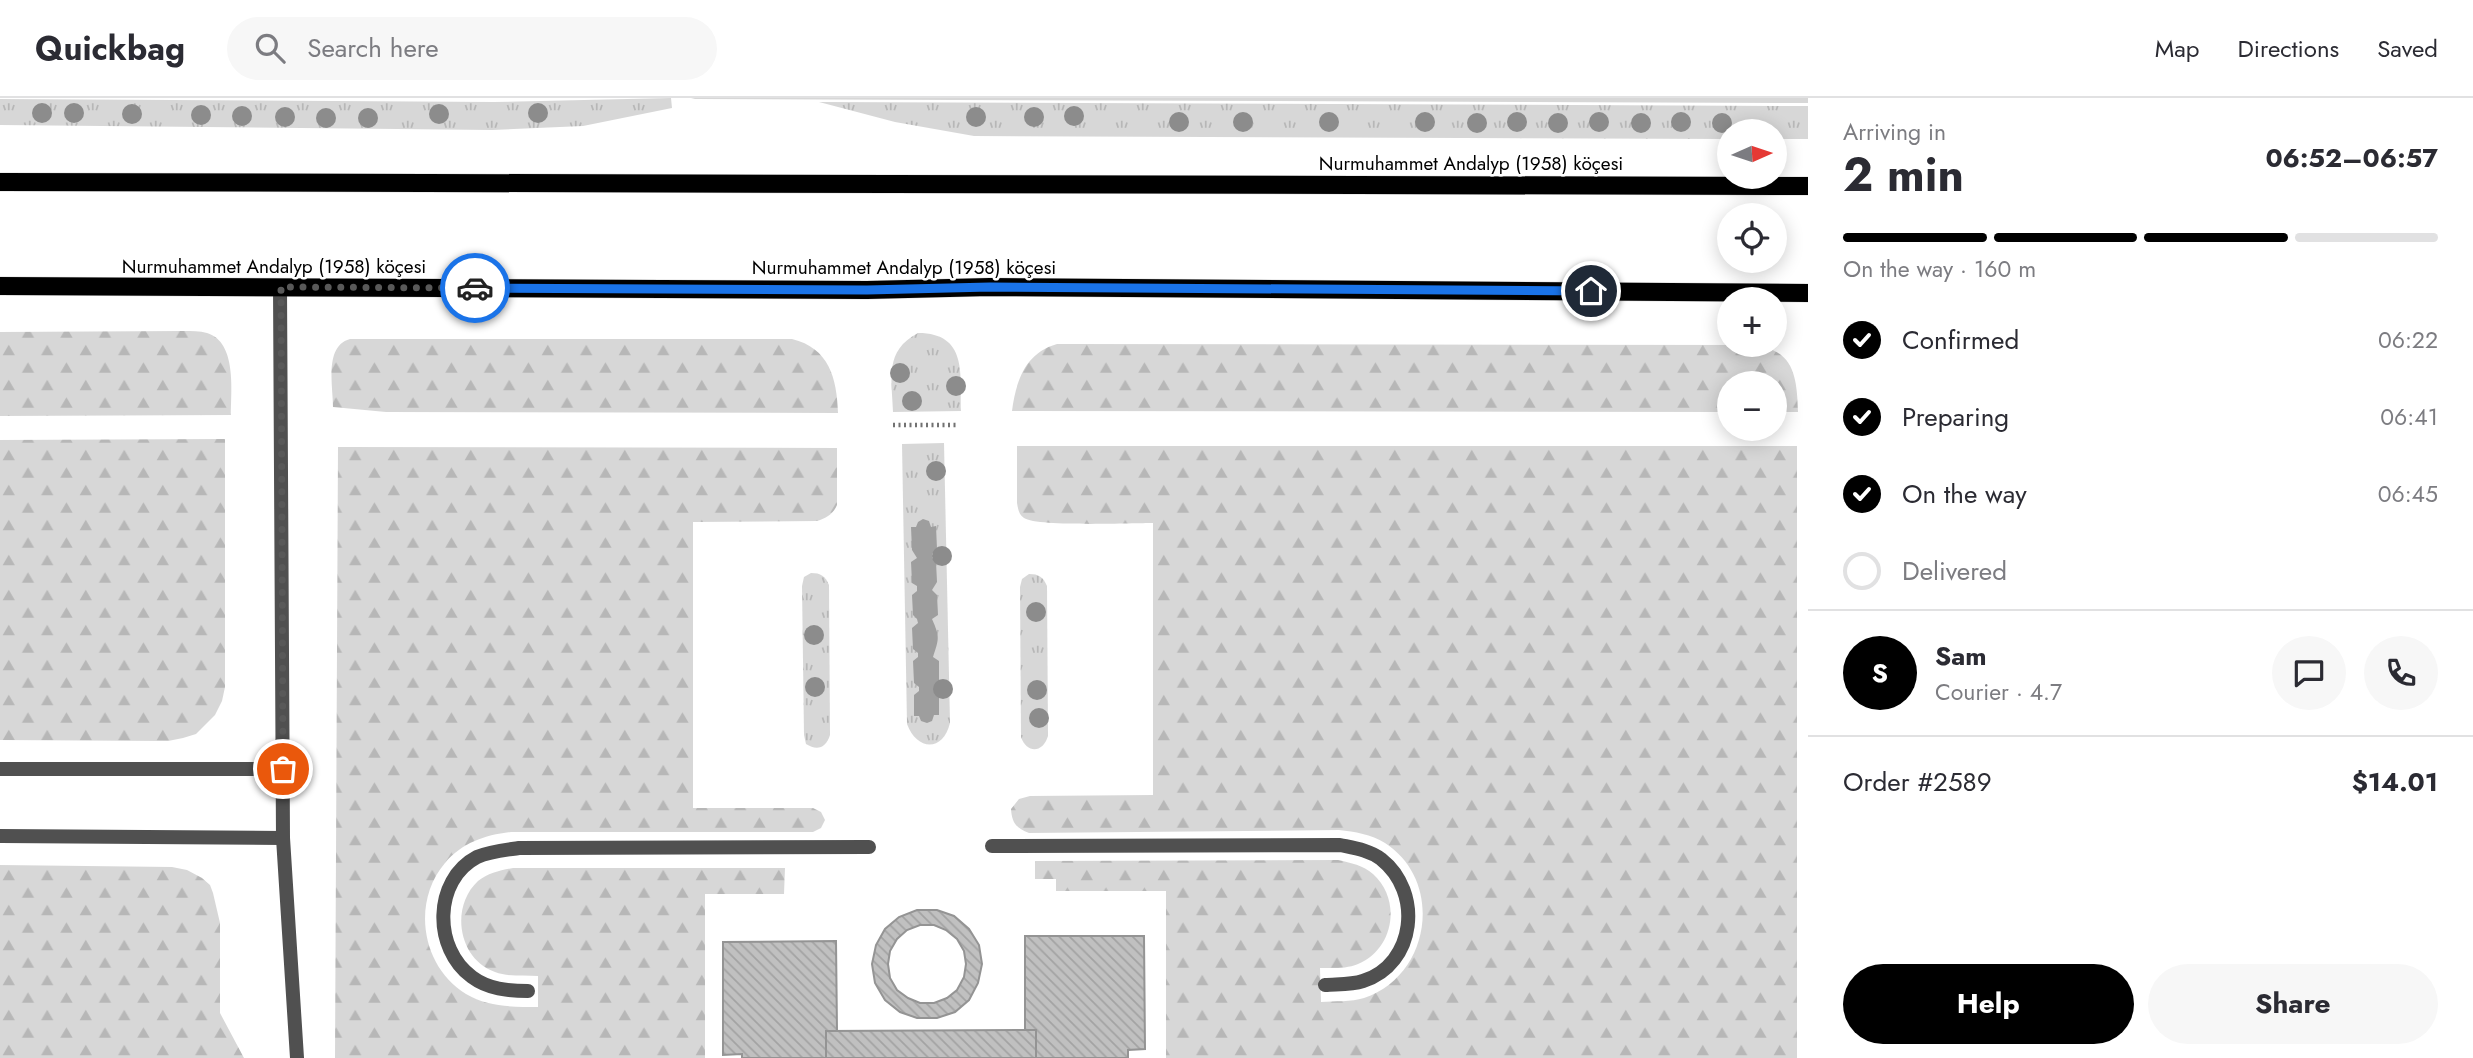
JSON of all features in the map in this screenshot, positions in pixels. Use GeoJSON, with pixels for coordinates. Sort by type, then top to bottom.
{"type":"FeatureCollection","features":[{"type":"Feature","properties":{"kind":"main road","name":"Nurmuhammet Andalyp (1958) köçesi"},"geometry":{"type":"LineString","coordinates":[[0,182],[1808,186]]}},
{"type":"Feature","properties":{"kind":"main road","name":"Nurmuhammet Andalyp (1958) köçesi"},"geometry":{"type":"LineString","coordinates":[[0,286],[867,290],[990,287],[1808,293]]}},
{"type":"Feature","properties":{"kind":"street"},"geometry":{"type":"LineString","coordinates":[[281,287],[284,838],[297,1058]]}},
{"type":"Feature","properties":{"kind":"street"},"geometry":{"type":"LineString","coordinates":[[0,769],[283,769]]}},
{"type":"Feature","properties":{"kind":"street"},"geometry":{"type":"LineString","coordinates":[[0,836],[284,838]]}},
{"type":"Feature","properties":{"kind":"street"},"geometry":{"type":"LineString","coordinates":[[992,846],[1340,845],[1359,849],[1380,858],[1394,872],[1409,906],[1409,926],[1403,946],[1393,961],[1378,973],[1362,981],[1325,985]]}},
{"type":"Feature","properties":{"kind":"street"},"geometry":{"type":"LineString","coordinates":[[528,991],[509,991],[489,986],[471,976],[451,952],[444,933],[443,911],[449,890],[458,873],[475,858],[494,851],[519,848],[869,847]]}},
{"type":"Feature","properties":{"kind":"path"},"geometry":{"type":"LineString","coordinates":[[893,425],[959,425]]}},
{"type":"Feature","properties":{"kind":"green space"},"geometry":{"type":"Polygon","coordinates":[[[671,98],[672,108],[583,126],[492,130],[0,125],[0,99],[494,102],[671,98]]]}},
{"type":"Feature","properties":{"kind":"green space"},"geometry":{"type":"Polygon","coordinates":[[[691,98],[1808,98],[1808,103],[695,99],[691,98]]]}},
{"type":"Feature","properties":{"kind":"green space"},"geometry":{"type":"Polygon","coordinates":[[[819,102],[1808,106],[1808,139],[1787,139],[1787,119],[1717,119],[1717,139],[974,136],[895,122],[819,102]]]}},
{"type":"Feature","properties":{"kind":"green space"},"geometry":{"type":"Polygon","coordinates":[[[0,332],[207,333],[217,338],[223,346],[230,368],[231,415],[0,416],[0,332]]]}},
{"type":"Feature","properties":{"kind":"green space"},"geometry":{"type":"Polygon","coordinates":[[[918,333],[946,340],[953,348],[960,370],[961,411],[893,412],[892,366],[900,348],[918,333]]]}},
{"type":"Feature","properties":{"kind":"green space"},"geometry":{"type":"Polygon","coordinates":[[[350,339],[792,339],[805,343],[823,357],[836,388],[838,413],[386,412],[333,407],[333,358],[342,343],[350,339]]]}},
{"type":"Feature","properties":{"kind":"green space"},"geometry":{"type":"Polygon","coordinates":[[[1057,344],[1717,345],[1717,357],[1785,358],[1794,376],[1798,412],[1787,412],[1787,371],[1717,371],[1717,412],[1012,411],[1016,389],[1024,370],[1037,354],[1057,344]]]}},
{"type":"Feature","properties":{"kind":"green space"},"geometry":{"type":"Polygon","coordinates":[[[225,439],[225,687],[215,715],[196,734],[168,741],[0,740],[0,440],[225,439]]]}},
{"type":"Feature","properties":{"kind":"green space"},"geometry":{"type":"Polygon","coordinates":[[[944,443],[950,723],[942,739],[930,744],[917,739],[907,724],[902,444],[944,443]]]}},
{"type":"Feature","properties":{"kind":"green space"},"geometry":{"type":"Polygon","coordinates":[[[1017,446],[1797,446],[1797,1058],[1166,1058],[1166,891],[1056,891],[1056,879],[1035,879],[1035,861],[1338,860],[1365,868],[1382,885],[1388,897],[1390,923],[1386,936],[1370,957],[1358,964],[1320,968],[1321,1002],[1364,998],[1386,987],[1404,970],[1415,950],[1422,927],[1422,903],[1416,881],[1404,860],[1385,843],[1357,833],[1339,830],[1029,833],[1016,824],[1011,809],[1019,799],[1030,796],[1153,795],[1153,523],[1065,524],[1024,518],[1017,503],[1017,446]]]}},
{"type":"Feature","properties":{"kind":"green space"},"geometry":{"type":"Polygon","coordinates":[[[338,447],[837,448],[837,505],[832,513],[824,518],[817,521],[693,522],[693,808],[813,808],[821,812],[825,820],[821,828],[813,832],[501,833],[475,841],[452,856],[434,879],[428,897],[426,933],[439,968],[451,982],[466,994],[483,1002],[538,1007],[538,976],[495,972],[482,965],[466,944],[461,918],[464,904],[469,892],[486,876],[513,868],[785,868],[784,894],[705,894],[705,1058],[335,1058],[338,447]]]}},
{"type":"Feature","properties":{"kind":"green space"},"geometry":{"type":"Polygon","coordinates":[[[811,573],[822,576],[829,585],[830,735],[824,745],[817,748],[806,744],[804,735],[802,586],[804,577],[811,573]]]}},
{"type":"Feature","properties":{"kind":"green space"},"geometry":{"type":"Polygon","coordinates":[[[1029,574],[1040,577],[1047,586],[1048,736],[1043,746],[1035,749],[1027,746],[1021,737],[1020,587],[1022,579],[1029,574]]]}},
{"type":"Feature","properties":{"kind":"green space"},"geometry":{"type":"Polygon","coordinates":[[[0,865],[172,867],[187,870],[202,878],[210,885],[220,923],[220,1013],[244,1058],[0,1058],[0,865]]]}},
{"type":"Feature","properties":{"kind":"shaded area"},"geometry":{"type":"Polygon","coordinates":[[[923,519],[929,521],[931,527],[936,526],[937,549],[932,554],[936,562],[937,582],[932,590],[937,595],[938,615],[932,619],[938,638],[933,657],[939,661],[939,683],[934,687],[934,691],[939,695],[939,715],[934,715],[932,721],[927,723],[921,721],[919,716],[914,716],[914,695],[919,691],[919,687],[914,683],[913,661],[918,657],[918,653],[913,649],[912,628],[918,623],[913,615],[912,595],[917,591],[917,586],[912,583],[911,562],[917,558],[912,550],[911,527],[916,527],[923,519]]]}},
{"type":"Feature","properties":{"kind":"building"},"geometry":{"type":"Polygon","coordinates":[[[917,910],[937,910],[954,916],[969,929],[979,945],[982,964],[978,983],[969,1000],[955,1012],[937,1018],[917,1018],[900,1012],[885,1000],[875,983],[872,964],[876,945],[885,929],[899,917],[917,910]],[[920,925],[907,930],[897,939],[890,951],[890,978],[897,990],[920,1003],[934,1003],[947,998],[957,990],[964,977],[964,951],[957,939],[934,925],[920,925]]]}},
{"type":"Feature","properties":{"kind":"building"},"geometry":{"type":"Polygon","coordinates":[[[1025,936],[1144,936],[1145,1049],[1128,1050],[1128,1058],[1036,1058],[1036,1030],[1025,1030],[1025,936]]]}},
{"type":"Feature","properties":{"kind":"building"},"geometry":{"type":"Polygon","coordinates":[[[836,941],[837,1031],[826,1031],[826,1058],[742,1058],[742,1054],[723,1055],[723,942],[836,941]]]}},
{"type":"Feature","properties":{"kind":"building"},"geometry":{"type":"Polygon","coordinates":[[[1036,1030],[1036,1058],[826,1058],[826,1031],[1036,1030]]]}},
{"type":"Feature","properties":{"kind":"way so far"},"geometry":{"type":"LineString","coordinates":[[283,769],[281,287],[475,288]]}},
{"type":"Feature","properties":{"kind":"route"},"geometry":{"type":"LineString","coordinates":[[475,288],[867,290],[990,287],[1591,291]]}}]}
